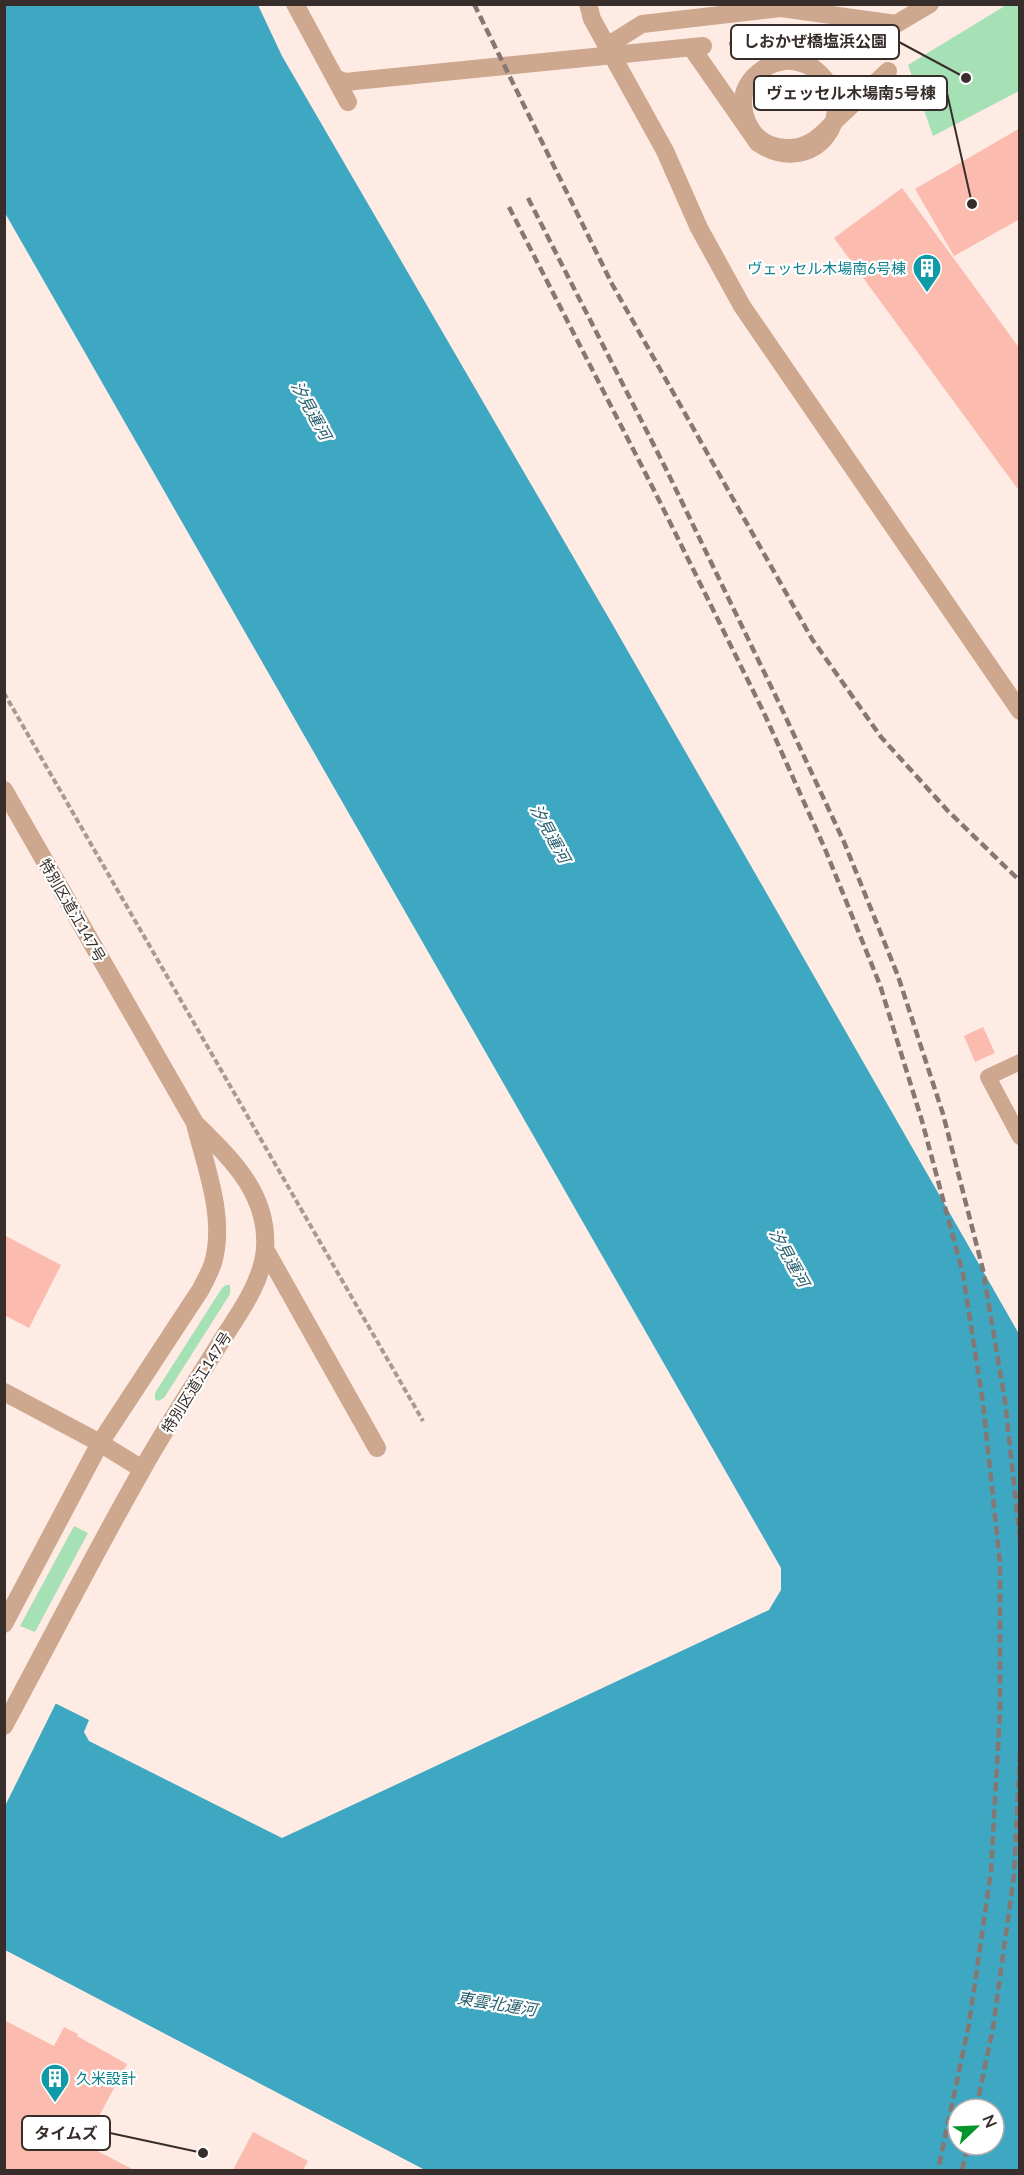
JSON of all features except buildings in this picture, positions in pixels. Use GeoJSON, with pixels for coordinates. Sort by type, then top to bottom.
{"type":"FeatureCollection","features":[{"type":"Feature","properties":{"kind":"street"},"geometry":{"type":"LineString","coordinates":[[295,4],[348,102]]}},
{"type":"Feature","properties":{"kind":"street"},"geometry":{"type":"LineString","coordinates":[[588,4],[592,19],[664,151],[699,228],[742,306],[1020,711]]}},
{"type":"Feature","properties":{"kind":"street"},"geometry":{"type":"LineString","coordinates":[[607,46],[642,24],[759,7],[896,24],[930,4]]}},
{"type":"Feature","properties":{"kind":"street"},"geometry":{"type":"LineString","coordinates":[[335,78],[345,82],[697,47],[758,143],[770,151],[786,155],[801,153],[816,147],[827,136],[830,129],[834,122],[836,106],[833,91],[825,78],[813,68],[800,62],[784,61],[769,65],[757,74],[747,86],[743,100],[744,115],[751,130],[760,139],[772,146],[788,149],[802,147],[813,141],[832,125],[840,117],[856,102],[872,86],[888,71]]}},
{"type":"Feature","properties":{"kind":"street","name":"特別区道江147号"},"geometry":{"type":"LineString","coordinates":[[4,790],[195,1123],[237,1166],[255,1197],[263,1222],[265,1249],[259,1275],[239,1312],[142,1469],[4,1726]]}},
{"type":"Feature","properties":{"kind":"street","name":"特別区道江147号"},"geometry":{"type":"LineString","coordinates":[[5,1623],[100,1443],[201,1289],[213,1264],[216,1245],[216,1216],[195,1123]]}},
{"type":"Feature","properties":{"kind":"street"},"geometry":{"type":"LineString","coordinates":[[265,1249],[377,1448]]}},
{"type":"Feature","properties":{"kind":"street"},"geometry":{"type":"LineString","coordinates":[[4,1392],[100,1443],[142,1469]]}},
{"type":"Feature","properties":{"kind":"lane"},"geometry":{"type":"LineString","coordinates":[[1020,1062],[988,1077],[1020,1137]]}},
{"type":"Feature","properties":{"kind":"path"},"geometry":{"type":"LineString","coordinates":[[4,693],[423,1421]]}},
{"type":"Feature","properties":{"kind":"green space"},"geometry":{"type":"Polygon","coordinates":[[[1008,4],[1019,5],[1019,91],[933,136],[908,65],[1008,4]]]}},
{"type":"Feature","properties":{"kind":"green space"},"geometry":{"type":"Polygon","coordinates":[[[226,1285],[230,1285],[230,1294],[164,1398],[158,1401],[155,1399],[155,1393],[226,1285]]]}},
{"type":"Feature","properties":{"kind":"green space"},"geometry":{"type":"Polygon","coordinates":[[[74,1526],[88,1533],[35,1632],[20,1626],[74,1526]]]}},
{"type":"Feature","properties":{"kind":"water"},"geometry":{"type":"Polygon","coordinates":[[[5,5],[258,5],[282,56],[614,627],[1019,1334],[1019,2170],[425,2170],[5,1950],[4,1678],[89,1720],[84,1732],[89,1741],[282,1838],[769,1610],[781,1590],[781,1568],[5,213],[5,5]]]}},
{"type":"Feature","properties":{"kind":"pier"},"geometry":{"type":"Polygon","coordinates":[[[4,1675],[57,1701],[5,1806],[4,1675]]]}},
{"type":"Feature","properties":{"kind":"railway"},"geometry":{"type":"LineString","coordinates":[[474,4],[612,284],[812,639],[881,737],[948,811],[1020,881]]}},
{"type":"Feature","properties":{"kind":"railway"},"geometry":{"type":"LineString","coordinates":[[528,198],[666,469],[780,705],[844,842],[898,976],[943,1114],[983,1270],[1005,1401],[1020,1540]]}},
{"type":"Feature","properties":{"kind":"railway"},"geometry":{"type":"LineString","coordinates":[[509,207],[656,494],[764,713],[825,849],[880,985],[922,1121],[963,1274],[983,1403],[1000,1564],[1000,1712],[991,1871],[969,2024],[938,2170]]}},
{"type":"Feature","properties":{"kind":"railway"},"geometry":{"type":"LineString","coordinates":[[979,2097],[993,2028],[1014,1875],[1020,1750]]}},
{"type":"Feature","properties":{"kind":"railway"},"geometry":{"type":"LineString","coordinates":[[962,2170],[965,2157]]}},
{"type":"Feature","properties":{"kind":"place","name":"しおかぜ橋塩浜公園"},"geometry":{"type":"Point","coordinates":[966,78]}},
{"type":"Feature","properties":{"kind":"place","name":"ヴェッセル木場南5号棟"},"geometry":{"type":"Point","coordinates":[972,204]}},
{"type":"Feature","properties":{"kind":"place","name":"ヴェッセル木場南6号棟"},"geometry":{"type":"Point","coordinates":[927,294]}},
{"type":"Feature","properties":{"kind":"place","name":"久米設計"},"geometry":{"type":"Point","coordinates":[55,2104]}},
{"type":"Feature","properties":{"kind":"place","name":"タイムズ"},"geometry":{"type":"Point","coordinates":[203,2153]}},
{"type":"Feature","properties":{"kind":"water label","name":"汐見運河"},"geometry":{"type":"Point","coordinates":[312,410]}},
{"type":"Feature","properties":{"kind":"water label","name":"汐見運河"},"geometry":{"type":"Point","coordinates":[551,833]}},
{"type":"Feature","properties":{"kind":"water label","name":"汐見運河"},"geometry":{"type":"Point","coordinates":[790,1257]}},
{"type":"Feature","properties":{"kind":"water label","name":"東雲北運河"},"geometry":{"type":"Point","coordinates":[497,2003]}}]}
